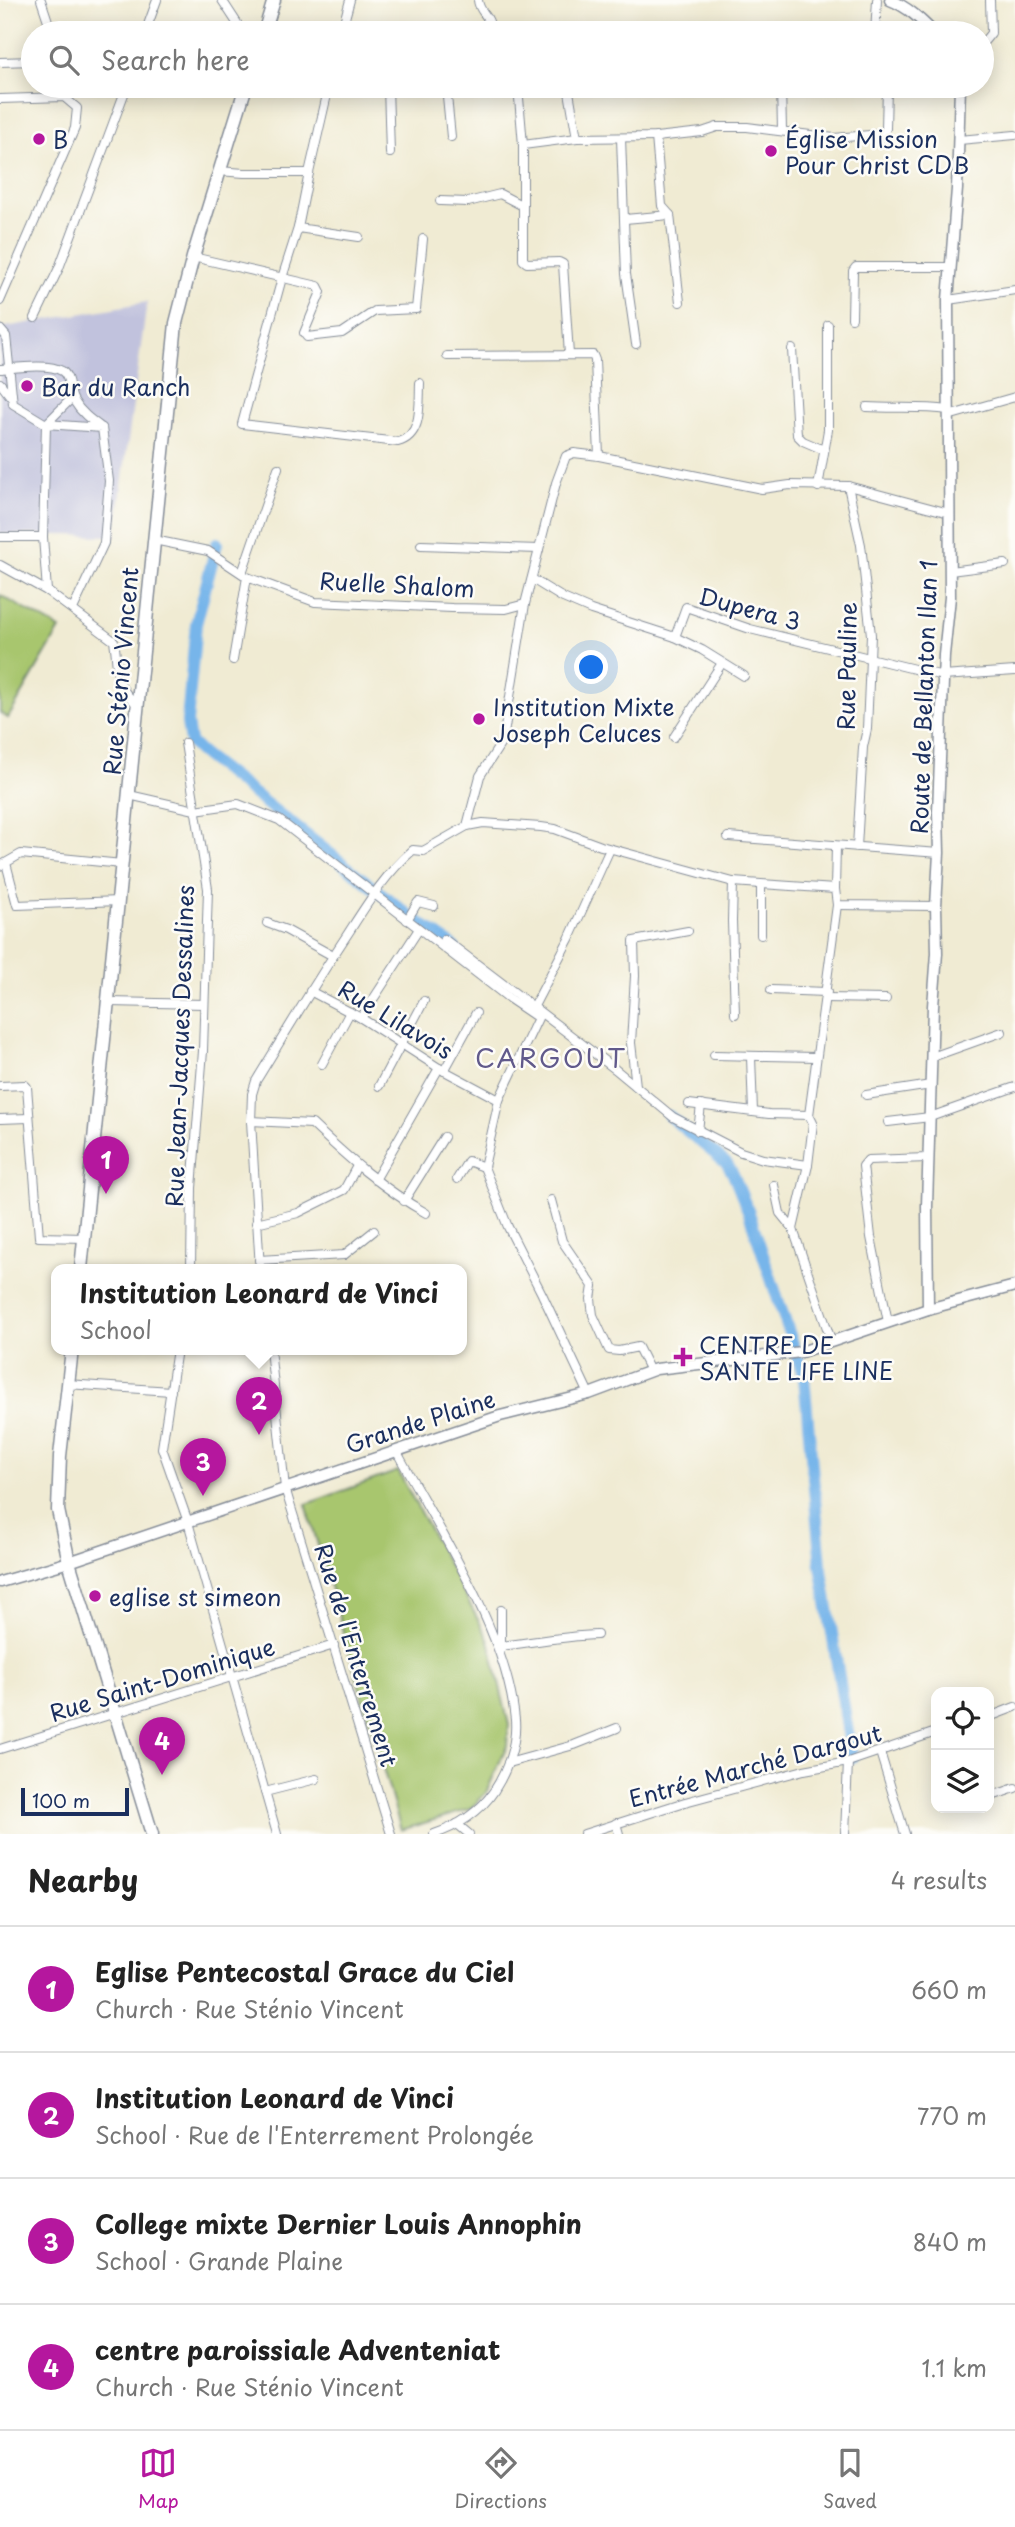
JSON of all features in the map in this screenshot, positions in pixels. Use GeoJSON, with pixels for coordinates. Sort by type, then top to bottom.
{"type":"FeatureCollection","features":[{"type":"Feature","properties":{"kind":"main road"},"geometry":{"type":"LineString","coordinates":[[268,21],[274,0]]}},
{"type":"Feature","properties":{"kind":"main road","name":"Rue Sténio Vincent"},"geometry":{"type":"LineString","coordinates":[[82,1264],[176,323],[193,257],[242,98]]}},
{"type":"Feature","properties":{"kind":"main road"},"geometry":{"type":"LineString","coordinates":[[71,1355],[58,1510],[69,1562],[152,1834]]}},
{"type":"Feature","properties":{"kind":"street"},"geometry":{"type":"LineString","coordinates":[[41,0],[48,21]]}},
{"type":"Feature","properties":{"kind":"street"},"geometry":{"type":"LineString","coordinates":[[149,21],[157,0]]}},
{"type":"Feature","properties":{"kind":"street"},"geometry":{"type":"LineString","coordinates":[[222,0],[236,21]]}},
{"type":"Feature","properties":{"kind":"street"},"geometry":{"type":"LineString","coordinates":[[344,21],[350,0]]}},
{"type":"Feature","properties":{"kind":"street"},"geometry":{"type":"LineString","coordinates":[[478,0],[491,21]]}},
{"type":"Feature","properties":{"kind":"street"},"geometry":{"type":"LineString","coordinates":[[876,21],[877,0]]}},
{"type":"Feature","properties":{"kind":"street"},"geometry":{"type":"LineString","coordinates":[[890,0],[901,4],[922,21]]}},
{"type":"Feature","properties":{"kind":"street"},"geometry":{"type":"LineString","coordinates":[[991,21],[992,1]]}},
{"type":"Feature","properties":{"kind":"street"},"geometry":{"type":"LineString","coordinates":[[0,62],[21,61]]}},
{"type":"Feature","properties":{"kind":"street"},"geometry":{"type":"LineString","coordinates":[[0,99],[32,98]]}},
{"type":"Feature","properties":{"kind":"street"},"geometry":{"type":"LineString","coordinates":[[0,301],[75,128],[77,108],[65,98]]}},
{"type":"Feature","properties":{"kind":"street"},"geometry":{"type":"LineString","coordinates":[[35,318],[64,256],[123,98]]}},
{"type":"Feature","properties":{"kind":"street"},"geometry":{"type":"LineString","coordinates":[[326,98],[298,228],[242,424],[398,442],[410,436],[419,419],[420,383]]}},
{"type":"Feature","properties":{"kind":"street"},"geometry":{"type":"LineString","coordinates":[[388,98],[390,153]]}},
{"type":"Feature","properties":{"kind":"street"},"geometry":{"type":"LineString","coordinates":[[447,98],[451,137]]}},
{"type":"Feature","properties":{"kind":"street"},"geometry":{"type":"LineString","coordinates":[[519,98],[523,145],[523,260],[527,263],[563,264],[569,355]]}},
{"type":"Feature","properties":{"kind":"street"},"geometry":{"type":"LineString","coordinates":[[570,98],[577,138]]}},
{"type":"Feature","properties":{"kind":"street"},"geometry":{"type":"LineString","coordinates":[[781,98],[782,130]]}},
{"type":"Feature","properties":{"kind":"street"},"geometry":{"type":"LineString","coordinates":[[523,145],[577,138],[656,137],[702,132],[717,127],[782,130],[834,138],[882,135],[886,129],[887,98]]}},
{"type":"Feature","properties":{"kind":"street","name":"Route de Bellanton Ilan 1"},"geometry":{"type":"LineString","coordinates":[[928,1309],[928,1158],[937,953],[938,812],[943,676],[950,597],[948,300],[960,98]]}},
{"type":"Feature","properties":{"kind":"street"},"geometry":{"type":"LineString","coordinates":[[959,140],[1015,135]]}},
{"type":"Feature","properties":{"kind":"street"},"geometry":{"type":"LineString","coordinates":[[656,137],[662,206],[670,215],[680,302]]}},
{"type":"Feature","properties":{"kind":"street"},"geometry":{"type":"LineString","coordinates":[[621,138],[626,274],[636,344]]}},
{"type":"Feature","properties":{"kind":"street"},"geometry":{"type":"LineString","coordinates":[[219,170],[244,173],[309,173]]}},
{"type":"Feature","properties":{"kind":"street"},"geometry":{"type":"LineString","coordinates":[[440,201],[468,202],[500,194],[523,206]]}},
{"type":"Feature","properties":{"kind":"street"},"geometry":{"type":"LineString","coordinates":[[625,219],[670,215]]}},
{"type":"Feature","properties":{"kind":"street"},"geometry":{"type":"LineString","coordinates":[[298,228],[359,237]]}},
{"type":"Feature","properties":{"kind":"street"},"geometry":{"type":"LineString","coordinates":[[193,257],[320,288],[320,295],[304,333],[305,337],[342,333],[375,311],[416,309],[423,239]]}},
{"type":"Feature","properties":{"kind":"street"},"geometry":{"type":"LineString","coordinates":[[852,318],[853,271],[856,267],[951,267]]}},
{"type":"Feature","properties":{"kind":"street"},"geometry":{"type":"LineString","coordinates":[[948,300],[1015,290]]}},
{"type":"Feature","properties":{"kind":"street"},"geometry":{"type":"LineString","coordinates":[[818,487],[828,430],[828,325]]}},
{"type":"Feature","properties":{"kind":"street"},"geometry":{"type":"LineString","coordinates":[[0,329],[6,336],[13,404],[46,424],[102,428]]}},
{"type":"Feature","properties":{"kind":"street"},"geometry":{"type":"LineString","coordinates":[[792,349],[797,435],[803,441],[824,450]]}},
{"type":"Feature","properties":{"kind":"street"},"geometry":{"type":"LineString","coordinates":[[447,356],[593,355],[599,456]]}},
{"type":"Feature","properties":{"kind":"street"},"geometry":{"type":"LineString","coordinates":[[0,369],[45,367],[63,372],[67,376],[72,398],[83,414],[102,428],[109,481],[104,543],[73,609]]}},
{"type":"Feature","properties":{"kind":"street"},"geometry":{"type":"LineString","coordinates":[[0,383],[12,397]]}},
{"type":"Feature","properties":{"kind":"street"},"geometry":{"type":"LineString","coordinates":[[867,407],[899,410],[925,407],[948,413],[1015,397]]}},
{"type":"Feature","properties":{"kind":"street"},"geometry":{"type":"LineString","coordinates":[[47,591],[43,537],[46,424],[72,398]]}},
{"type":"Feature","properties":{"kind":"street"},"geometry":{"type":"LineString","coordinates":[[467,826],[480,776],[503,740],[525,604],[556,483],[566,456],[574,453],[599,456],[762,489],[790,485],[848,486],[949,513]]}},
{"type":"Feature","properties":{"kind":"street"},"geometry":{"type":"LineString","coordinates":[[233,660],[244,575],[278,468]]}},
{"type":"Feature","properties":{"kind":"street","name":"Rue Pauline"},"geometry":{"type":"LineString","coordinates":[[848,486],[861,545],[871,635],[867,729],[863,747],[857,847]]}},
{"type":"Feature","properties":{"kind":"street"},"geometry":{"type":"LineString","coordinates":[[0,537],[43,537]]}},
{"type":"Feature","properties":{"kind":"street","name":"Ruelle Shalom"},"geometry":{"type":"LineString","coordinates":[[154,540],[208,551],[244,575],[315,602],[382,607],[465,608],[506,608],[525,604]]}},
{"type":"Feature","properties":{"kind":"street"},"geometry":{"type":"LineString","coordinates":[[421,545],[540,549]]}},
{"type":"Feature","properties":{"kind":"street"},"geometry":{"type":"LineString","coordinates":[[950,571],[1005,564]]}},
{"type":"Feature","properties":{"kind":"street"},"geometry":{"type":"LineString","coordinates":[[0,565],[47,591],[114,641],[120,685],[137,704]]}},
{"type":"Feature","properties":{"kind":"street"},"geometry":{"type":"LineString","coordinates":[[532,579],[563,598],[591,610],[675,637],[744,676]]}},
{"type":"Feature","properties":{"kind":"street","name":"Dupera 3"},"geometry":{"type":"LineString","coordinates":[[675,637],[686,607],[750,629],[943,676],[1015,671]]}},
{"type":"Feature","properties":{"kind":"street"},"geometry":{"type":"LineString","coordinates":[[674,737],[722,663]]}},
{"type":"Feature","properties":{"kind":"street","name":"Rue Jean-Jacques Dessalines"},"geometry":{"type":"LineString","coordinates":[[185,743],[208,889],[203,1051],[192,1188],[191,1264]]}},
{"type":"Feature","properties":{"kind":"street"},"geometry":{"type":"LineString","coordinates":[[129,795],[195,810],[239,804],[279,820],[376,890],[409,917],[419,929],[636,1086],[673,1116],[741,1152],[763,1159],[808,1165]]}},
{"type":"Feature","properties":{"kind":"street"},"geometry":{"type":"LineString","coordinates":[[374,1231],[344,1255],[260,1264],[251,1121],[252,1094],[256,1081],[310,991],[376,890],[397,864],[413,850],[423,851],[467,826],[483,823],[548,828],[610,849],[733,882],[835,890]]}},
{"type":"Feature","properties":{"kind":"street"},"geometry":{"type":"LineString","coordinates":[[728,837],[939,853]]}},
{"type":"Feature","properties":{"kind":"street"},"geometry":{"type":"LineString","coordinates":[[793,1229],[808,1165],[813,1123],[809,1115],[837,905],[836,846]]}},
{"type":"Feature","properties":{"kind":"street"},"geometry":{"type":"LineString","coordinates":[[531,1010],[569,939],[610,849]]}},
{"type":"Feature","properties":{"kind":"street"},"geometry":{"type":"LineString","coordinates":[[119,901],[17,905],[3,864],[21,854],[122,864]]}},
{"type":"Feature","properties":{"kind":"street"},"geometry":{"type":"LineString","coordinates":[[733,882],[735,1014]]}},
{"type":"Feature","properties":{"kind":"street"},"geometry":{"type":"LineString","coordinates":[[761,884],[761,935]]}},
{"type":"Feature","properties":{"kind":"street"},"geometry":{"type":"LineString","coordinates":[[409,917],[418,902],[434,906]]}},
{"type":"Feature","properties":{"kind":"street"},"geometry":{"type":"LineString","coordinates":[[837,905],[936,906]]}},
{"type":"Feature","properties":{"kind":"street"},"geometry":{"type":"LineString","coordinates":[[267,923],[286,930],[333,956]]}},
{"type":"Feature","properties":{"kind":"street"},"geometry":{"type":"LineString","coordinates":[[361,1018],[419,929]]}},
{"type":"Feature","properties":{"kind":"street"},"geometry":{"type":"LineString","coordinates":[[636,1086],[631,1042],[634,941],[688,931]]}},
{"type":"Feature","properties":{"kind":"street"},"geometry":{"type":"LineString","coordinates":[[444,939],[512,997]]}},
{"type":"Feature","properties":{"kind":"street"},"geometry":{"type":"LineString","coordinates":[[771,990],[886,999]]}},
{"type":"Feature","properties":{"kind":"street","name":"Rue Lilavois"},"geometry":{"type":"LineString","coordinates":[[310,991],[361,1018],[441,1070],[499,1100]]}},
{"type":"Feature","properties":{"kind":"street"},"geometry":{"type":"LineString","coordinates":[[379,1086],[424,1001]]}},
{"type":"Feature","properties":{"kind":"street"},"geometry":{"type":"LineString","coordinates":[[109,1002],[204,1004]]}},
{"type":"Feature","properties":{"kind":"street"},"geometry":{"type":"LineString","coordinates":[[531,1010],[538,1018],[499,1100],[484,1167],[508,1227],[589,1394]]}},
{"type":"Feature","properties":{"kind":"street"},"geometry":{"type":"LineString","coordinates":[[322,1065],[350,1012]]}},
{"type":"Feature","properties":{"kind":"street"},"geometry":{"type":"LineString","coordinates":[[375,1180],[476,1013]]}},
{"type":"Feature","properties":{"kind":"street"},"geometry":{"type":"LineString","coordinates":[[932,1057],[1002,1032]]}},
{"type":"Feature","properties":{"kind":"street"},"geometry":{"type":"LineString","coordinates":[[714,1055],[816,1058]]}},
{"type":"Feature","properties":{"kind":"street"},"geometry":{"type":"LineString","coordinates":[[751,1057],[754,1112]]}},
{"type":"Feature","properties":{"kind":"street"},"geometry":{"type":"LineString","coordinates":[[866,1095],[931,1085]]}},
{"type":"Feature","properties":{"kind":"street"},"geometry":{"type":"LineString","coordinates":[[0,1086],[27,1086],[39,1237],[85,1238]]}},
{"type":"Feature","properties":{"kind":"street"},"geometry":{"type":"LineString","coordinates":[[888,1122],[930,1117],[1015,1087]]}},
{"type":"Feature","properties":{"kind":"street"},"geometry":{"type":"LineString","coordinates":[[689,1104],[809,1115]]}},
{"type":"Feature","properties":{"kind":"street"},"geometry":{"type":"LineString","coordinates":[[698,1131],[701,1105]]}},
{"type":"Feature","properties":{"kind":"street"},"geometry":{"type":"LineString","coordinates":[[0,1119],[29,1118]]}},
{"type":"Feature","properties":{"kind":"street"},"geometry":{"type":"LineString","coordinates":[[251,1121],[312,1124],[357,1166],[404,1201],[426,1213]]}},
{"type":"Feature","properties":{"kind":"street"},"geometry":{"type":"LineString","coordinates":[[404,1201],[444,1137]]}},
{"type":"Feature","properties":{"kind":"street"},"geometry":{"type":"LineString","coordinates":[[888,1322],[871,1237],[863,1166],[868,1160],[928,1158]]}},
{"type":"Feature","properties":{"kind":"street"},"geometry":{"type":"LineString","coordinates":[[457,1179],[468,1160],[484,1167]]}},
{"type":"Feature","properties":{"kind":"street"},"geometry":{"type":"LineString","coordinates":[[256,1223],[298,1213],[344,1190],[357,1166]]}},
{"type":"Feature","properties":{"kind":"street"},"geometry":{"type":"LineString","coordinates":[[775,1185],[780,1213],[793,1229],[831,1340]]}},
{"type":"Feature","properties":{"kind":"street"},"geometry":{"type":"LineString","coordinates":[[551,1200],[562,1241],[593,1286],[593,1315],[609,1350],[638,1347],[650,1371]]}},
{"type":"Feature","properties":{"kind":"street","name":"Grande Plaine"},"geometry":{"type":"LineString","coordinates":[[0,1582],[69,1562],[500,1416],[589,1394],[650,1371],[796,1353],[928,1309],[1015,1286]]}},
{"type":"Feature","properties":{"kind":"street"},"geometry":{"type":"LineString","coordinates":[[176,1355],[162,1448],[188,1522],[277,1834]]}},
{"type":"Feature","properties":{"kind":"street","name":"Rue de l'Enterrement"},"geometry":{"type":"LineString","coordinates":[[271,1355],[285,1488],[391,1834]]}},
{"type":"Feature","properties":{"kind":"street"},"geometry":{"type":"LineString","coordinates":[[67,1384],[171,1391]]}},
{"type":"Feature","properties":{"kind":"street"},"geometry":{"type":"LineString","coordinates":[[397,1452],[486,1619],[501,1662],[515,1721],[508,1763],[490,1797],[478,1810],[435,1834]]}},
{"type":"Feature","properties":{"kind":"street"},"geometry":{"type":"LineString","coordinates":[[501,1610],[501,1662]]}},
{"type":"Feature","properties":{"kind":"street"},"geometry":{"type":"LineString","coordinates":[[501,1646],[597,1635]]}},
{"type":"Feature","properties":{"kind":"street","name":"Rue Saint-Dominique"},"geometry":{"type":"LineString","coordinates":[[0,1749],[334,1645]]}},
{"type":"Feature","properties":{"kind":"street"},"geometry":{"type":"LineString","coordinates":[[994,1715],[1015,1707]]}},
{"type":"Feature","properties":{"kind":"street"},"geometry":{"type":"LineString","coordinates":[[508,1763],[574,1745],[617,1728]]}},
{"type":"Feature","properties":{"kind":"street","name":"Entrée Marché Dargout"},"geometry":{"type":"LineString","coordinates":[[584,1834],[685,1802],[804,1770],[848,1762],[931,1734]]}},
{"type":"Feature","properties":{"kind":"street"},"geometry":{"type":"LineString","coordinates":[[880,1752],[905,1834]]}},
{"type":"Feature","properties":{"kind":"street"},"geometry":{"type":"LineString","coordinates":[[845,1834],[848,1762]]}},
{"type":"Feature","properties":{"kind":"street"},"geometry":{"type":"LineString","coordinates":[[265,1792],[316,1779]]}},
{"type":"Feature","properties":{"kind":"street"},"geometry":{"type":"LineString","coordinates":[[994,1795],[1015,1788]]}},
{"type":"Feature","properties":{"kind":"street"},"geometry":{"type":"LineString","coordinates":[[617,1823],[620,1834]]}},
{"type":"Feature","properties":{"kind":"street"},"geometry":{"type":"LineString","coordinates":[[457,1824],[469,1834]]}},
{"type":"Feature","properties":{"kind":"shaded area"},"geometry":{"type":"Polygon","coordinates":[[[147,302],[115,536],[0,534],[0,328],[147,302]]]}},
{"type":"Feature","properties":{"kind":"green space"},"geometry":{"type":"Polygon","coordinates":[[[0,595],[60,629],[8,718],[0,713],[0,595]]]}},
{"type":"Feature","properties":{"kind":"green space"},"geometry":{"type":"Polygon","coordinates":[[[398,1471],[489,1640],[509,1725],[507,1746],[486,1793],[470,1809],[401,1830],[306,1504],[398,1471]]]}},
{"type":"Feature","properties":{"kind":"waterway"},"geometry":{"type":"LineString","coordinates":[[217,543],[196,624],[187,722],[190,742],[410,916],[454,947]]}},
{"type":"Feature","properties":{"kind":"waterway"},"geometry":{"type":"LineString","coordinates":[[669,1116],[727,1164],[733,1174],[749,1213],[804,1377],[821,1565],[852,1757]]}},
{"type":"Feature","properties":{"kind":"place","name":"B"},"geometry":{"type":"Point","coordinates":[39,139]}},
{"type":"Feature","properties":{"kind":"place","name":"Église Mission Pour Christ CDB"},"geometry":{"type":"Point","coordinates":[771,151]}},
{"type":"Feature","properties":{"kind":"place","name":"Bar du Ranch"},"geometry":{"type":"Point","coordinates":[27,386]}},
{"type":"Feature","properties":{"kind":"place","name":"Institution Mixte Joseph Celuces"},"geometry":{"type":"Point","coordinates":[479,719]}},
{"type":"Feature","properties":{"kind":"place","name":"Eglise Pentecostal Grace du Ciel"},"geometry":{"type":"Point","coordinates":[106,1194]}},
{"type":"Feature","properties":{"kind":"place","name":"CENTRE DE SANTE LIFE LINE"},"geometry":{"type":"Point","coordinates":[683,1357]}},
{"type":"Feature","properties":{"kind":"place","name":"Institution Leonard de Vinci"},"geometry":{"type":"Point","coordinates":[259,1435]}},
{"type":"Feature","properties":{"kind":"place","name":"College mixte Dernier Louis Annophin"},"geometry":{"type":"Point","coordinates":[203,1496]}},
{"type":"Feature","properties":{"kind":"place","name":"eglise st simeon"},"geometry":{"type":"Point","coordinates":[95,1596]}},
{"type":"Feature","properties":{"kind":"place","name":"centre paroissiale Adventeniat"},"geometry":{"type":"Point","coordinates":[162,1775]}},
{"type":"Feature","properties":{"kind":"district","name":"CARGOUT"},"geometry":{"type":"Point","coordinates":[551,1057]}}]}
